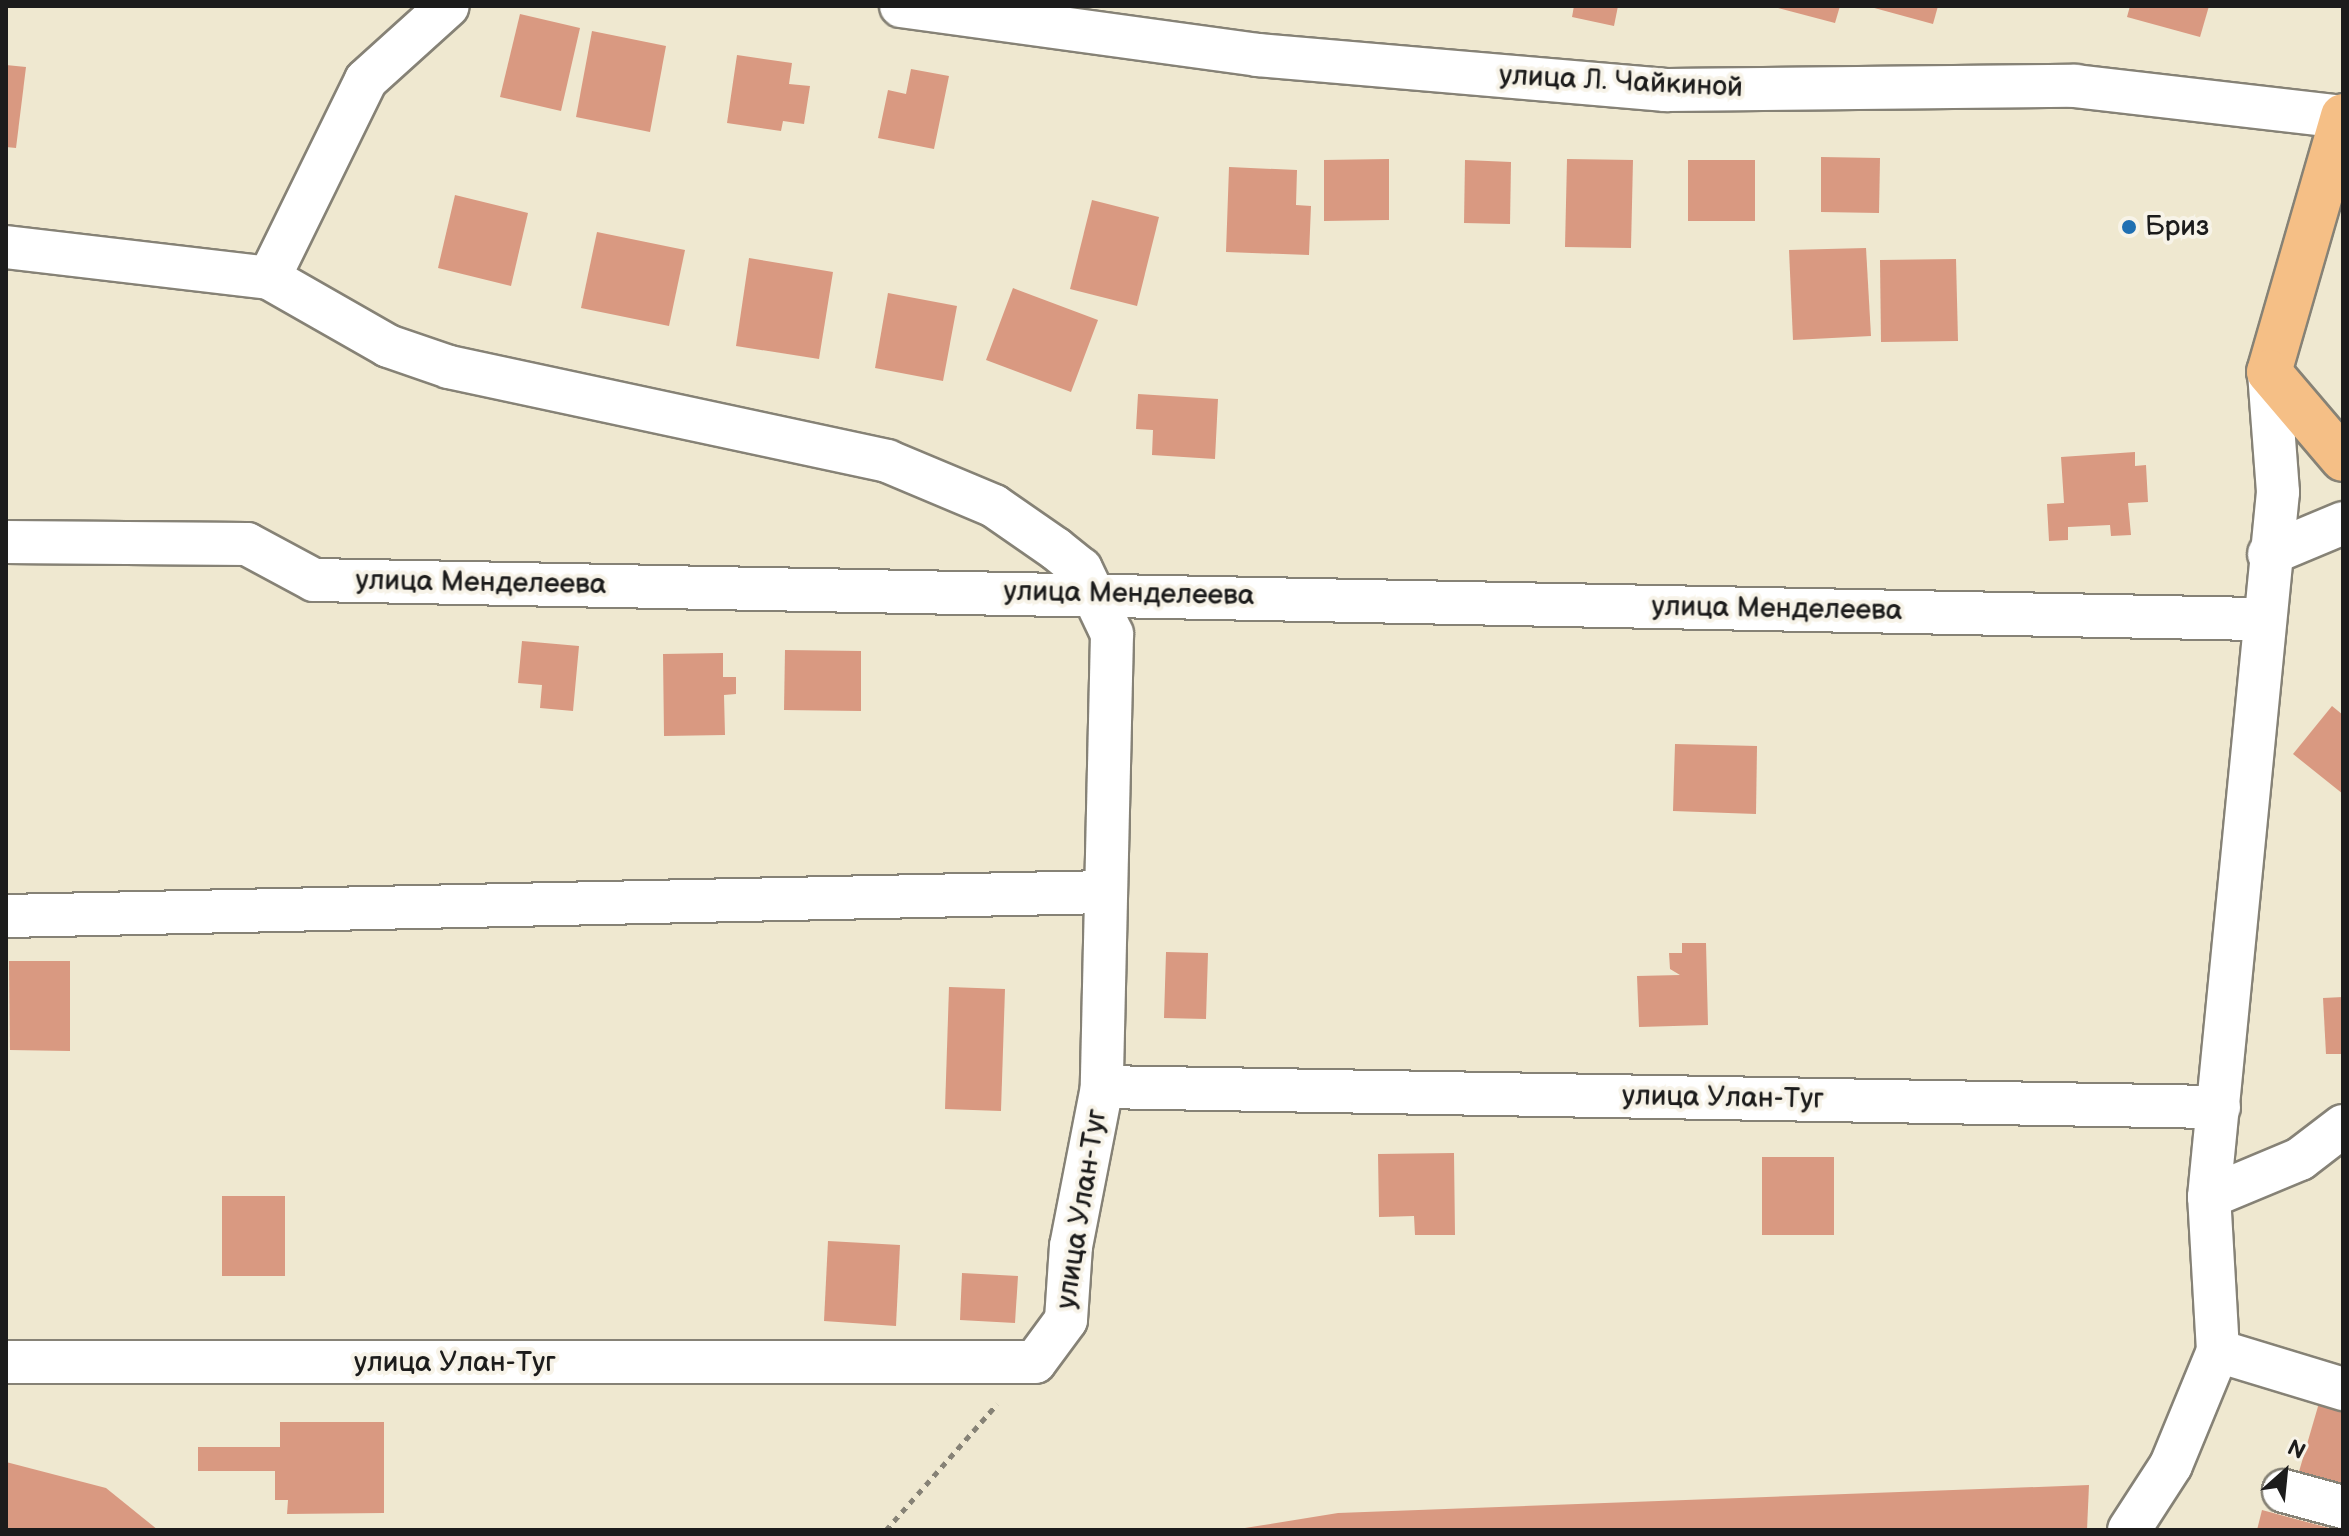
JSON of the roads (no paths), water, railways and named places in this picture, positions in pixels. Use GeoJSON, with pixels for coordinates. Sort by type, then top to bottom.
{"type":"FeatureCollection","features":[{"type":"Feature","properties":{"kind":"main road"},"geometry":{"type":"LineString","coordinates":[[2343,116],[2269,372],[2343,459]]}},
{"type":"Feature","properties":{"kind":"street"},"geometry":{"type":"LineString","coordinates":[[269,278],[366,80],[448,6]]}},
{"type":"Feature","properties":{"kind":"street","name":"улица Л. Чайкиной"},"geometry":{"type":"LineString","coordinates":[[901,6],[1258,55],[1665,90],[2075,86],[2343,116]]}},
{"type":"Feature","properties":{"kind":"street"},"geometry":{"type":"LineString","coordinates":[[6,247],[269,278],[388,346],[449,367],[887,461],[994,506],[1081,569],[1089,593],[1112,634],[1102,1087]]}},
{"type":"Feature","properties":{"kind":"street"},"geometry":{"type":"LineString","coordinates":[[2129,1530],[2171,1465],[2218,1351],[2209,1197],[2261,619],[2278,492],[2269,372]]}},
{"type":"Feature","properties":{"kind":"street"},"geometry":{"type":"LineString","coordinates":[[2269,554],[2343,523]]}},
{"type":"Feature","properties":{"kind":"street","name":"улица Менделеева"},"geometry":{"type":"LineString","coordinates":[[6,542],[247,544],[314,580],[1089,593],[2261,619]]}},
{"type":"Feature","properties":{"kind":"street"},"geometry":{"type":"LineString","coordinates":[[6,916],[1104,892]]}},
{"type":"Feature","properties":{"kind":"street","name":"улица Улан-Туг"},"geometry":{"type":"LineString","coordinates":[[6,1362],[1035,1362],[1066,1320],[1071,1246],[1102,1087],[2219,1107]]}},
{"type":"Feature","properties":{"kind":"street"},"geometry":{"type":"LineString","coordinates":[[2209,1197],[2300,1159],[2343,1126]]}},
{"type":"Feature","properties":{"kind":"street"},"geometry":{"type":"LineString","coordinates":[[2218,1351],[2343,1389]]}},
{"type":"Feature","properties":{"kind":"street"},"geometry":{"type":"LineString","coordinates":[[2284,1491],[2343,1507]]}},
{"type":"Feature","properties":{"kind":"place","name":"Бриз"},"geometry":{"type":"Point","coordinates":[2129,227]}}]}
